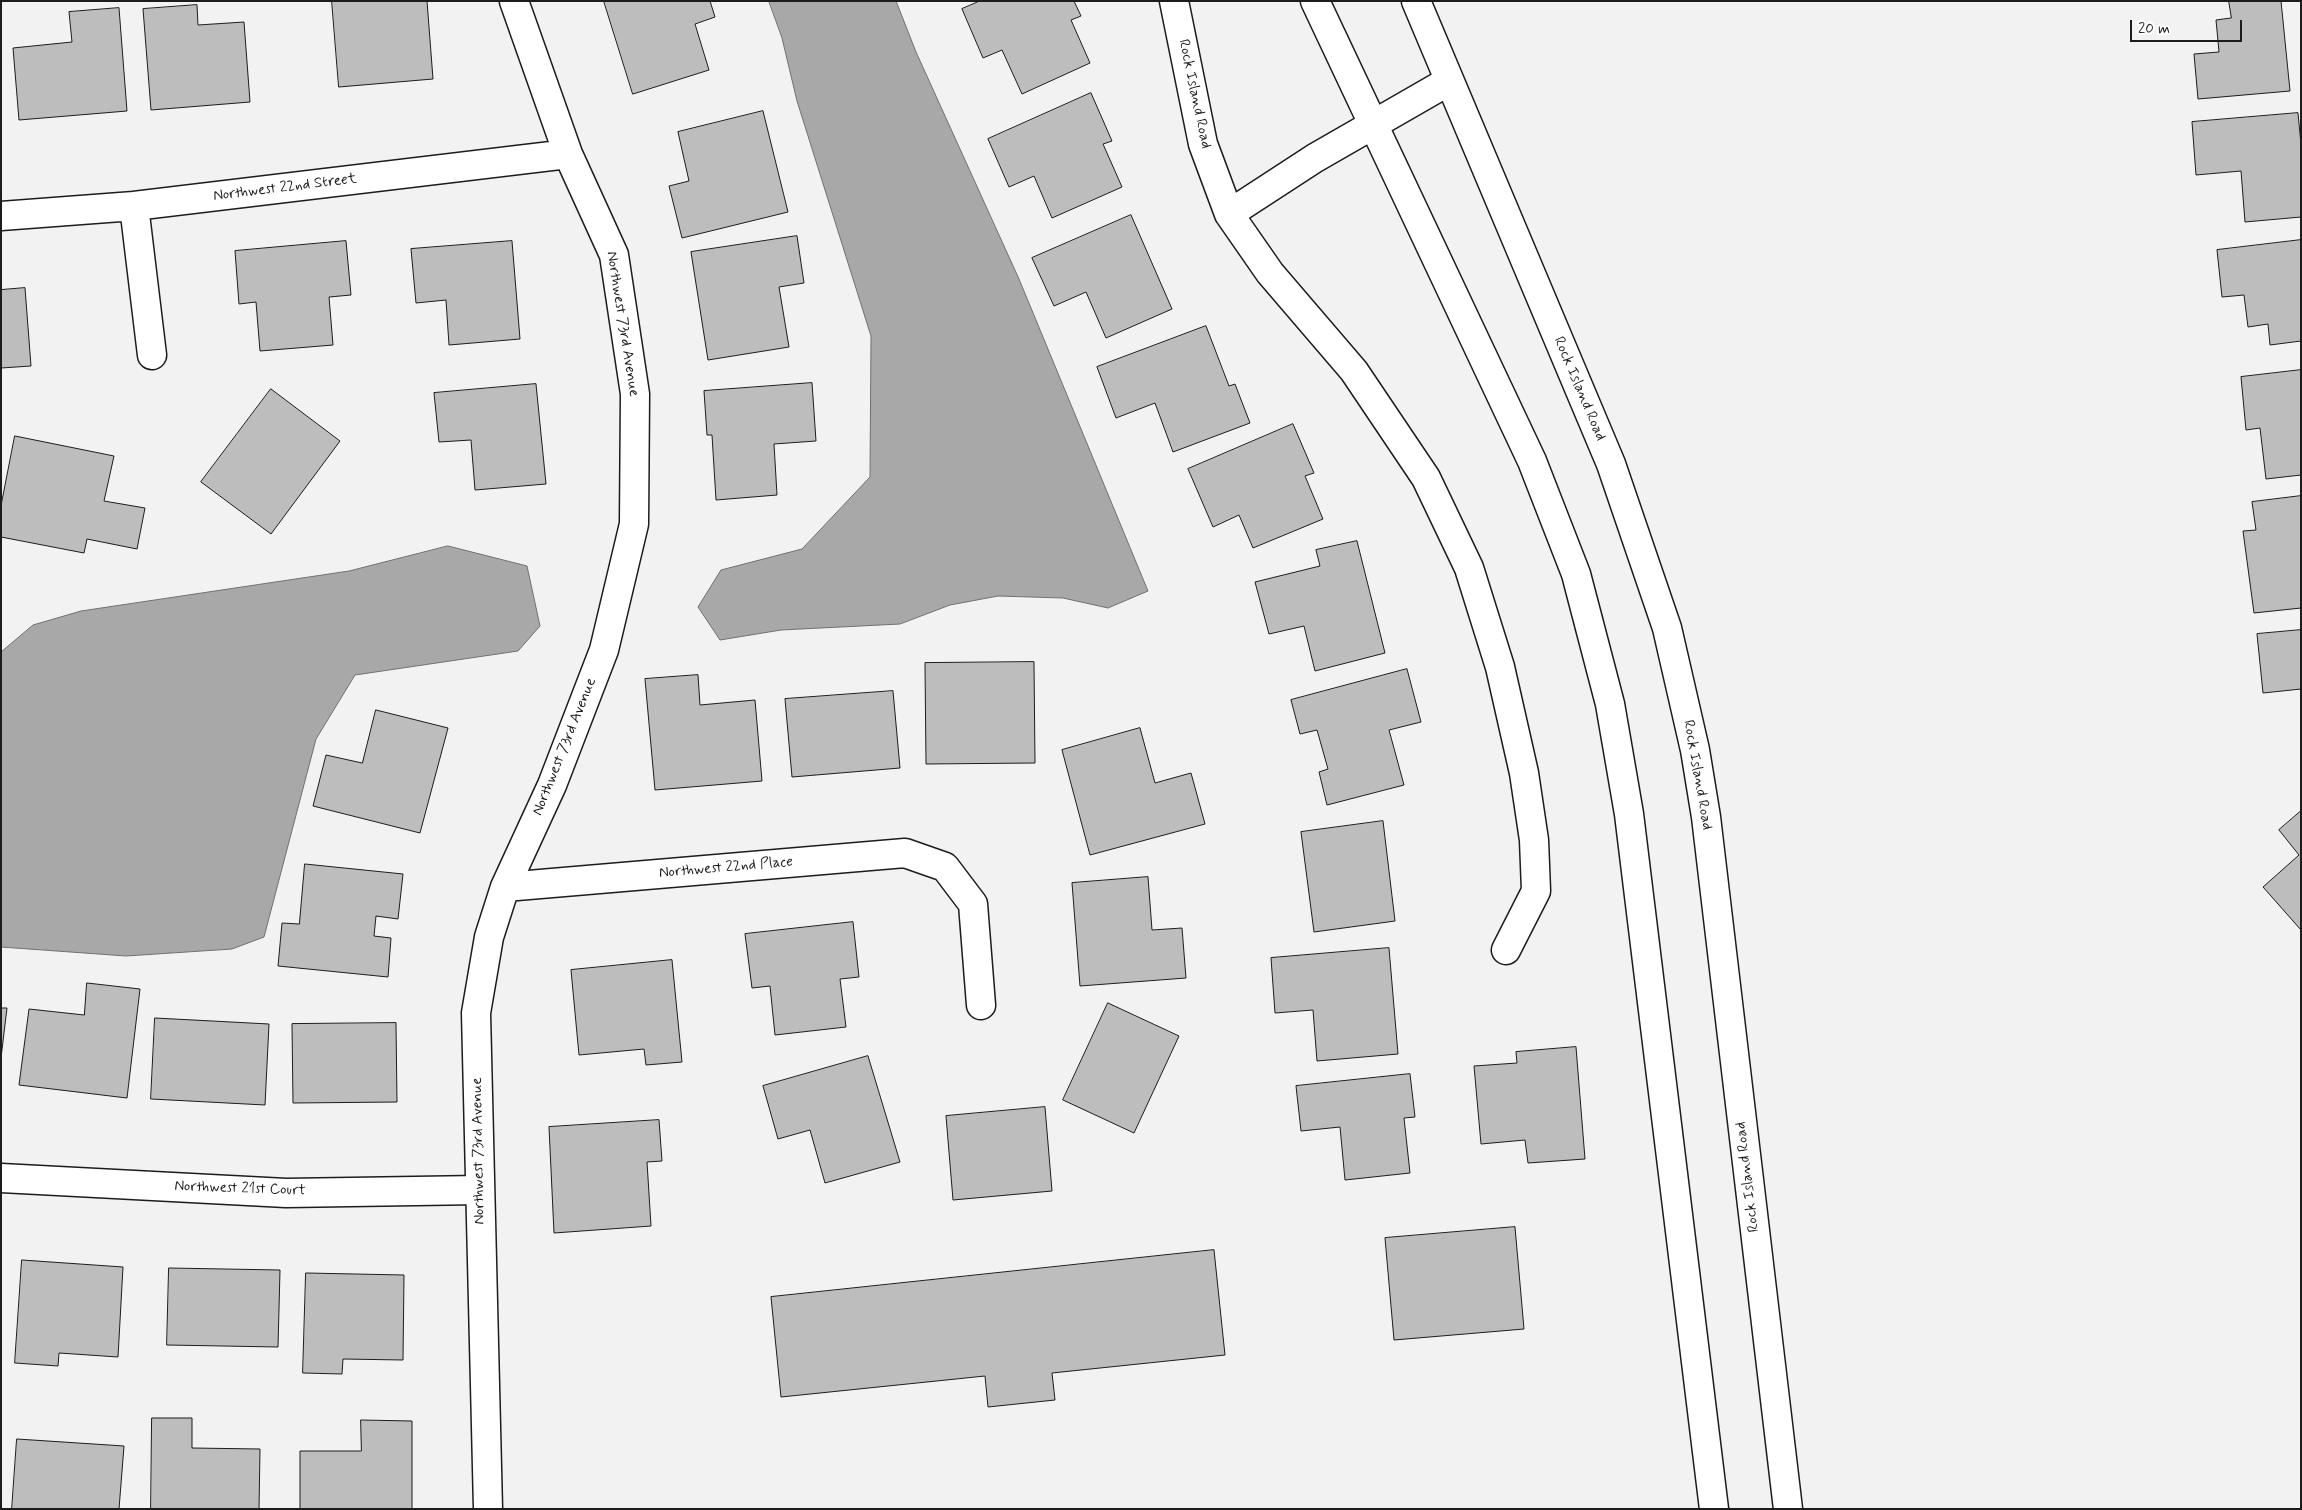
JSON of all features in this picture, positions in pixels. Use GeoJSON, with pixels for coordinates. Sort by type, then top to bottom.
{"type":"FeatureCollection","features":[{"type":"Feature","properties":{"kind":"street","name":"Northwest 73rd Avenue"},"geometry":{"type":"LineString","coordinates":[[488,1509],[476,1013],[489,936],[505,887],[552,785],[604,650],[634,524],[635,394],[614,255],[568,154],[514,1]]}},
{"type":"Feature","properties":{"kind":"street","name":"Rock Island Road"},"geometry":{"type":"LineString","coordinates":[[1174,1],[1203,144],[1228,214],[1270,273],[1354,370],[1426,478],[1470,568],[1500,667],[1524,773],[1534,840],[1536,891],[1506,950]]}},
{"type":"Feature","properties":{"kind":"street"},"geometry":{"type":"LineString","coordinates":[[1315,1],[1532,461],[1576,574],[1610,704],[1628,814],[1714,1509]]}},
{"type":"Feature","properties":{"kind":"street","name":"Rock Island Road"},"geometry":{"type":"LineString","coordinates":[[1416,1],[1611,464],[1667,628],[1695,750],[1706,817],[1788,1509]]}},
{"type":"Feature","properties":{"kind":"street"},"geometry":{"type":"LineString","coordinates":[[1228,214],[1315,158],[1449,81]]}},
{"type":"Feature","properties":{"kind":"street","name":"Northwest 22nd Street"},"geometry":{"type":"LineString","coordinates":[[1,216],[134,206],[568,154]]}},
{"type":"Feature","properties":{"kind":"street"},"geometry":{"type":"LineString","coordinates":[[134,206],[152,355]]}},
{"type":"Feature","properties":{"kind":"street","name":"Northwest 22nd Place"},"geometry":{"type":"LineString","coordinates":[[505,887],[905,853],[945,867],[973,904],[981,1005]]}},
{"type":"Feature","properties":{"kind":"street","name":"Northwest 21st Court"},"geometry":{"type":"LineString","coordinates":[[1,1178],[286,1193],[480,1190]]}},
{"type":"Feature","properties":{"kind":"shaded area"},"geometry":{"type":"Polygon","coordinates":[[[769,1],[896,1],[916,52],[1019,279],[1148,591],[1108,608],[1063,598],[998,596],[950,605],[900,624],[781,630],[720,640],[698,607],[721,570],[802,549],[870,477],[871,336],[797,101],[782,38],[769,1]]]}},
{"type":"Feature","properties":{"kind":"shaded area"},"geometry":{"type":"Polygon","coordinates":[[[448,546],[527,566],[540,626],[518,651],[355,675],[316,739],[264,937],[232,949],[126,956],[1,947],[1,652],[33,625],[81,611],[349,571],[448,546]]]}},
{"type":"Feature","properties":{"kind":"building"},"geometry":{"type":"Polygon","coordinates":[[[332,1],[427,1],[433,79],[339,87],[332,1]]]}},
{"type":"Feature","properties":{"kind":"building"},"geometry":{"type":"Polygon","coordinates":[[[604,1],[710,1],[715,17],[695,24],[709,70],[633,94],[604,1]]]}},
{"type":"Feature","properties":{"kind":"building"},"geometry":{"type":"Polygon","coordinates":[[[980,1],[1074,1],[1081,16],[1071,20],[1090,63],[1022,94],[1002,50],[983,58],[962,9],[980,1]]]}},
{"type":"Feature","properties":{"kind":"building"},"geometry":{"type":"Polygon","coordinates":[[[2229,1],[2281,1],[2290,91],[2198,99],[2194,54],[2219,52],[2216,20],[2231,18],[2229,1]]]}},
{"type":"Feature","properties":{"kind":"building"},"geometry":{"type":"Polygon","coordinates":[[[197,5],[198,25],[244,22],[250,102],[151,110],[143,9],[197,5]]]}},
{"type":"Feature","properties":{"kind":"building"},"geometry":{"type":"Polygon","coordinates":[[[119,8],[127,111],[19,120],[13,48],[72,42],[69,12],[119,8]]]}},
{"type":"Feature","properties":{"kind":"building"},"geometry":{"type":"Polygon","coordinates":[[[1091,93],[1112,141],[1103,144],[1122,187],[1052,218],[1034,176],[1009,187],[988,139],[1091,93]]]}},
{"type":"Feature","properties":{"kind":"building"},"geometry":{"type":"Polygon","coordinates":[[[763,111],[788,212],[682,238],[669,186],[689,181],[678,132],[763,111]]]}},
{"type":"Feature","properties":{"kind":"building"},"geometry":{"type":"Polygon","coordinates":[[[2298,113],[2301,144],[2301,217],[2245,222],[2241,171],[2196,175],[2192,122],[2298,113]]]}},
{"type":"Feature","properties":{"kind":"building"},"geometry":{"type":"Polygon","coordinates":[[[1131,215],[1172,309],[1106,338],[1086,292],[1054,306],[1032,258],[1131,215]]]}},
{"type":"Feature","properties":{"kind":"building"},"geometry":{"type":"Polygon","coordinates":[[[797,236],[804,283],[779,287],[789,347],[708,360],[691,252],[797,236]]]}},
{"type":"Feature","properties":{"kind":"building"},"geometry":{"type":"Polygon","coordinates":[[[2301,240],[2301,341],[2270,345],[2268,324],[2248,327],[2244,295],[2222,297],[2217,250],[2301,240]]]}},
{"type":"Feature","properties":{"kind":"building"},"geometry":{"type":"Polygon","coordinates":[[[346,241],[351,295],[329,297],[333,345],[260,351],[256,302],[239,304],[235,251],[346,241]]]}},
{"type":"Feature","properties":{"kind":"building"},"geometry":{"type":"Polygon","coordinates":[[[512,241],[520,339],[449,345],[446,300],[416,303],[411,249],[512,241]]]}},
{"type":"Feature","properties":{"kind":"building"},"geometry":{"type":"Polygon","coordinates":[[[25,288],[31,366],[1,368],[1,290],[25,288]]]}},
{"type":"Feature","properties":{"kind":"building"},"geometry":{"type":"Polygon","coordinates":[[[1206,326],[1229,386],[1235,384],[1250,423],[1173,452],[1155,403],[1116,418],[1097,367],[1206,326]]]}},
{"type":"Feature","properties":{"kind":"building"},"geometry":{"type":"Polygon","coordinates":[[[2301,370],[2301,475],[2266,479],[2260,428],[2246,430],[2241,377],[2301,370]]]}},
{"type":"Feature","properties":{"kind":"building"},"geometry":{"type":"Polygon","coordinates":[[[812,383],[816,441],[774,444],[777,495],[716,500],[712,435],[707,435],[704,391],[812,383]]]}},
{"type":"Feature","properties":{"kind":"building"},"geometry":{"type":"Polygon","coordinates":[[[536,384],[546,484],[475,490],[471,440],[439,442],[434,393],[536,384]]]}},
{"type":"Feature","properties":{"kind":"building"},"geometry":{"type":"Polygon","coordinates":[[[271,389],[340,441],[271,534],[201,482],[271,389]]]}},
{"type":"Feature","properties":{"kind":"building"},"geometry":{"type":"Polygon","coordinates":[[[1293,424],[1314,473],[1305,476],[1323,519],[1253,548],[1239,515],[1213,527],[1188,469],[1293,424]]]}},
{"type":"Feature","properties":{"kind":"building"},"geometry":{"type":"Polygon","coordinates":[[[15,436],[114,456],[104,501],[145,508],[137,549],[87,539],[84,553],[1,537],[1,506],[15,436]]]}},
{"type":"Feature","properties":{"kind":"building"},"geometry":{"type":"Polygon","coordinates":[[[2301,496],[2301,608],[2254,613],[2243,531],[2256,530],[2252,502],[2301,496]]]}},
{"type":"Feature","properties":{"kind":"building"},"geometry":{"type":"Polygon","coordinates":[[[1357,541],[1385,653],[1315,671],[1304,626],[1269,634],[1255,582],[1320,566],[1316,550],[1357,541]]]}},
{"type":"Feature","properties":{"kind":"building"},"geometry":{"type":"Polygon","coordinates":[[[2301,630],[2301,689],[2263,693],[2257,634],[2301,630]]]}},
{"type":"Feature","properties":{"kind":"building"},"geometry":{"type":"Polygon","coordinates":[[[1034,662],[1035,763],[926,764],[925,663],[1034,662]]]}},
{"type":"Feature","properties":{"kind":"building"},"geometry":{"type":"Polygon","coordinates":[[[1407,669],[1421,722],[1389,730],[1404,785],[1327,805],[1319,772],[1328,769],[1317,730],[1300,734],[1291,700],[1407,669]]]}},
{"type":"Feature","properties":{"kind":"building"},"geometry":{"type":"Polygon","coordinates":[[[698,675],[700,705],[755,700],[762,781],[655,790],[645,679],[698,675]]]}},
{"type":"Feature","properties":{"kind":"building"},"geometry":{"type":"Polygon","coordinates":[[[893,691],[900,768],[792,777],[785,699],[893,691]]]}},
{"type":"Feature","properties":{"kind":"building"},"geometry":{"type":"Polygon","coordinates":[[[376,710],[448,728],[420,833],[313,806],[326,755],[362,763],[376,710]]]}},
{"type":"Feature","properties":{"kind":"building"},"geometry":{"type":"Polygon","coordinates":[[[1140,728],[1155,783],[1191,773],[1205,824],[1090,855],[1062,750],[1140,728]]]}},
{"type":"Feature","properties":{"kind":"building"},"geometry":{"type":"Polygon","coordinates":[[[2301,811],[2301,930],[2263,887],[2299,855],[2279,830],[2301,811]]]}},
{"type":"Feature","properties":{"kind":"building"},"geometry":{"type":"Polygon","coordinates":[[[1383,821],[1395,921],[1314,932],[1301,832],[1383,821]]]}},
{"type":"Feature","properties":{"kind":"building"},"geometry":{"type":"Polygon","coordinates":[[[305,864],[403,874],[398,919],[376,916],[374,936],[391,938],[388,977],[278,966],[282,923],[299,924],[305,864]]]}},
{"type":"Feature","properties":{"kind":"building"},"geometry":{"type":"Polygon","coordinates":[[[1148,877],[1152,930],[1182,928],[1186,978],[1080,986],[1072,883],[1148,877]]]}},
{"type":"Feature","properties":{"kind":"building"},"geometry":{"type":"Polygon","coordinates":[[[853,922],[859,977],[840,979],[846,1027],[775,1035],[770,986],[752,988],[745,934],[853,922]]]}},
{"type":"Feature","properties":{"kind":"building"},"geometry":{"type":"Polygon","coordinates":[[[1389,948],[1398,1054],[1317,1061],[1313,1010],[1275,1013],[1271,958],[1389,948]]]}},
{"type":"Feature","properties":{"kind":"building"},"geometry":{"type":"Polygon","coordinates":[[[672,960],[682,1062],[646,1065],[644,1049],[579,1055],[571,970],[672,960]]]}},
{"type":"Feature","properties":{"kind":"building"},"geometry":{"type":"Polygon","coordinates":[[[87,983],[140,989],[127,1098],[19,1085],[29,1009],[84,1015],[87,983]]]}},
{"type":"Feature","properties":{"kind":"building"},"geometry":{"type":"Polygon","coordinates":[[[1108,1003],[1179,1036],[1134,1133],[1063,1100],[1108,1003]]]}},
{"type":"Feature","properties":{"kind":"building"},"geometry":{"type":"Polygon","coordinates":[[[1,1008],[7,1008],[1,1058],[1,1008]]]}},
{"type":"Feature","properties":{"kind":"building"},"geometry":{"type":"Polygon","coordinates":[[[155,1018],[269,1024],[265,1105],[151,1099],[155,1018]]]}},
{"type":"Feature","properties":{"kind":"building"},"geometry":{"type":"Polygon","coordinates":[[[396,1023],[397,1102],[293,1103],[292,1024],[396,1023]]]}},
{"type":"Feature","properties":{"kind":"building"},"geometry":{"type":"Polygon","coordinates":[[[1576,1047],[1585,1159],[1528,1163],[1525,1140],[1481,1144],[1474,1066],[1517,1063],[1516,1052],[1576,1047]]]}},
{"type":"Feature","properties":{"kind":"building"},"geometry":{"type":"Polygon","coordinates":[[[868,1056],[900,1162],[825,1183],[810,1130],[778,1139],[763,1086],[868,1056]]]}},
{"type":"Feature","properties":{"kind":"building"},"geometry":{"type":"Polygon","coordinates":[[[1410,1074],[1415,1117],[1404,1118],[1410,1173],[1345,1180],[1340,1127],[1301,1131],[1296,1086],[1410,1074]]]}},
{"type":"Feature","properties":{"kind":"building"},"geometry":{"type":"Polygon","coordinates":[[[1045,1107],[1052,1191],[953,1200],[946,1116],[1045,1107]]]}},
{"type":"Feature","properties":{"kind":"building"},"geometry":{"type":"Polygon","coordinates":[[[659,1120],[662,1161],[647,1162],[651,1226],[554,1233],[549,1127],[659,1120]]]}},
{"type":"Feature","properties":{"kind":"building"},"geometry":{"type":"Polygon","coordinates":[[[1515,1227],[1524,1329],[1394,1340],[1385,1238],[1515,1227]]]}},
{"type":"Feature","properties":{"kind":"building"},"geometry":{"type":"Polygon","coordinates":[[[1214,1250],[1225,1355],[1052,1373],[1055,1400],[988,1407],[985,1376],[781,1397],[771,1297],[1214,1250]]]}},
{"type":"Feature","properties":{"kind":"building"},"geometry":{"type":"Polygon","coordinates":[[[22,1260],[123,1267],[118,1357],[59,1353],[58,1366],[15,1363],[22,1260]]]}},
{"type":"Feature","properties":{"kind":"building"},"geometry":{"type":"Polygon","coordinates":[[[169,1268],[280,1270],[278,1347],[167,1345],[169,1268]]]}},
{"type":"Feature","properties":{"kind":"building"},"geometry":{"type":"Polygon","coordinates":[[[306,1273],[404,1275],[403,1360],[343,1359],[342,1374],[303,1373],[306,1273]]]}},
{"type":"Feature","properties":{"kind":"building"},"geometry":{"type":"Polygon","coordinates":[[[152,1418],[192,1418],[192,1448],[260,1449],[259,1509],[151,1509],[152,1418]]]}},
{"type":"Feature","properties":{"kind":"building"},"geometry":{"type":"Polygon","coordinates":[[[361,1420],[412,1421],[412,1509],[300,1509],[300,1451],[361,1451],[361,1420]]]}},
{"type":"Feature","properties":{"kind":"building"},"geometry":{"type":"Polygon","coordinates":[[[17,1439],[124,1446],[119,1509],[12,1509],[17,1439]]]}}]}
